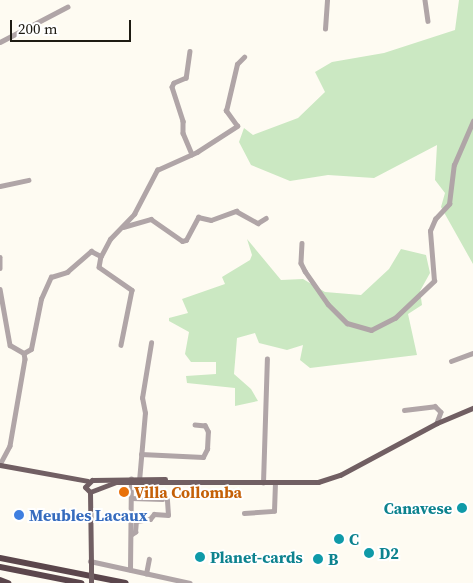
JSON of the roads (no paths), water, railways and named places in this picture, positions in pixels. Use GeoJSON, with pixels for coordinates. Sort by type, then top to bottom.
{"type":"FeatureCollection","features":[{"type":"Feature","properties":{"kind":"highway"},"geometry":{"type":"LineString","coordinates":[[0,554],[73,573]]}},
{"type":"Feature","properties":{"kind":"highway"},"geometry":{"type":"LineString","coordinates":[[0,558],[126,583]]}},
{"type":"Feature","properties":{"kind":"highway"},"geometry":{"type":"LineString","coordinates":[[0,566],[82,583]]}},
{"type":"Feature","properties":{"kind":"highway"},"geometry":{"type":"LineString","coordinates":[[0,580],[8,583]]}},
{"type":"Feature","properties":{"kind":"main road"},"geometry":{"type":"LineString","coordinates":[[0,466],[9,466],[87,484],[131,480],[318,482],[340,475],[437,423],[473,408]]}},
{"type":"Feature","properties":{"kind":"main road"},"geometry":{"type":"LineString","coordinates":[[0,466],[87,484]]}},
{"type":"Feature","properties":{"kind":"main road"},"geometry":{"type":"LineString","coordinates":[[87,484],[90,492],[91,583]]}},
{"type":"Feature","properties":{"kind":"main road"},"geometry":{"type":"LineString","coordinates":[[90,492],[97,492],[98,484]]}},
{"type":"Feature","properties":{"kind":"street"},"geometry":{"type":"LineString","coordinates":[[325,29],[326,0]]}},
{"type":"Feature","properties":{"kind":"street"},"geometry":{"type":"LineString","coordinates":[[425,0],[428,21]]}},
{"type":"Feature","properties":{"kind":"street"},"geometry":{"type":"LineString","coordinates":[[0,42],[67,7]]}},
{"type":"Feature","properties":{"kind":"street"},"geometry":{"type":"LineString","coordinates":[[190,51],[186,78],[174,83],[172,87],[183,121],[183,132],[192,154]]}},
{"type":"Feature","properties":{"kind":"street"},"geometry":{"type":"LineString","coordinates":[[121,345],[132,290],[99,267],[101,256],[110,239],[134,214],[157,170],[192,154],[237,126],[226,111],[237,64],[244,57]]}},
{"type":"Feature","properties":{"kind":"street"},"geometry":{"type":"LineString","coordinates":[[302,243],[301,263],[305,271],[328,304],[347,322],[371,330],[395,318],[434,281],[432,224],[449,204],[454,165],[473,121]]}},
{"type":"Feature","properties":{"kind":"street"},"geometry":{"type":"LineString","coordinates":[[0,186],[28,180]]}},
{"type":"Feature","properties":{"kind":"street"},"geometry":{"type":"LineString","coordinates":[[121,227],[151,219],[182,241],[186,240],[198,217],[211,220],[236,211],[258,223],[266,218]]}},
{"type":"Feature","properties":{"kind":"street"},"geometry":{"type":"LineString","coordinates":[[24,353],[31,349],[41,298],[51,277],[71,269],[91,251],[101,256]]}},
{"type":"Feature","properties":{"kind":"street"},"geometry":{"type":"LineString","coordinates":[[0,257],[0,268]]}},
{"type":"Feature","properties":{"kind":"street"},"geometry":{"type":"LineString","coordinates":[[0,289],[10,345],[24,353]]}},
{"type":"Feature","properties":{"kind":"street"},"geometry":{"type":"LineString","coordinates":[[139,481],[146,367],[151,343]]}},
{"type":"Feature","properties":{"kind":"street"},"geometry":{"type":"LineString","coordinates":[[0,466],[6,458],[17,408],[24,353]]}},
{"type":"Feature","properties":{"kind":"street"},"geometry":{"type":"LineString","coordinates":[[451,361],[473,353]]}},
{"type":"Feature","properties":{"kind":"street"},"geometry":{"type":"LineString","coordinates":[[263,482],[267,360]]}},
{"type":"Feature","properties":{"kind":"street"},"geometry":{"type":"LineString","coordinates":[[404,410],[435,406],[441,412],[437,423]]}},
{"type":"Feature","properties":{"kind":"street"},"geometry":{"type":"LineString","coordinates":[[140,454],[203,457],[207,449],[208,432],[205,426],[195,425]]}},
{"type":"Feature","properties":{"kind":"street"},"geometry":{"type":"LineString","coordinates":[[6,458],[9,466]]}},
{"type":"Feature","properties":{"kind":"street"},"geometry":{"type":"LineString","coordinates":[[130,570],[132,534],[131,480]]}},
{"type":"Feature","properties":{"kind":"street"},"geometry":{"type":"LineString","coordinates":[[244,513],[274,512],[275,483]]}},
{"type":"Feature","properties":{"kind":"street"},"geometry":{"type":"LineString","coordinates":[[131,498],[164,500],[168,515],[154,514],[150,519],[136,521],[135,532],[132,534]]}},
{"type":"Feature","properties":{"kind":"street"},"geometry":{"type":"LineString","coordinates":[[146,574],[149,559]]}},
{"type":"Feature","properties":{"kind":"street"},"geometry":{"type":"LineString","coordinates":[[90,563],[190,583]]}},
{"type":"Feature","properties":{"kind":"place","name":"Villa Collomba"},"geometry":{"type":"Point","coordinates":[124,492]}},
{"type":"Feature","properties":{"kind":"place","name":"Canavese"},"geometry":{"type":"Point","coordinates":[462,508]}},
{"type":"Feature","properties":{"kind":"place","name":"Meubles Lacaux"},"geometry":{"type":"Point","coordinates":[19,515]}},
{"type":"Feature","properties":{"kind":"place","name":"C"},"geometry":{"type":"Point","coordinates":[339,539]}},
{"type":"Feature","properties":{"kind":"place","name":"D2"},"geometry":{"type":"Point","coordinates":[369,553]}},
{"type":"Feature","properties":{"kind":"place","name":"Planet-cards"},"geometry":{"type":"Point","coordinates":[200,557]}},
{"type":"Feature","properties":{"kind":"place","name":"B"},"geometry":{"type":"Point","coordinates":[318,559]}}]}
